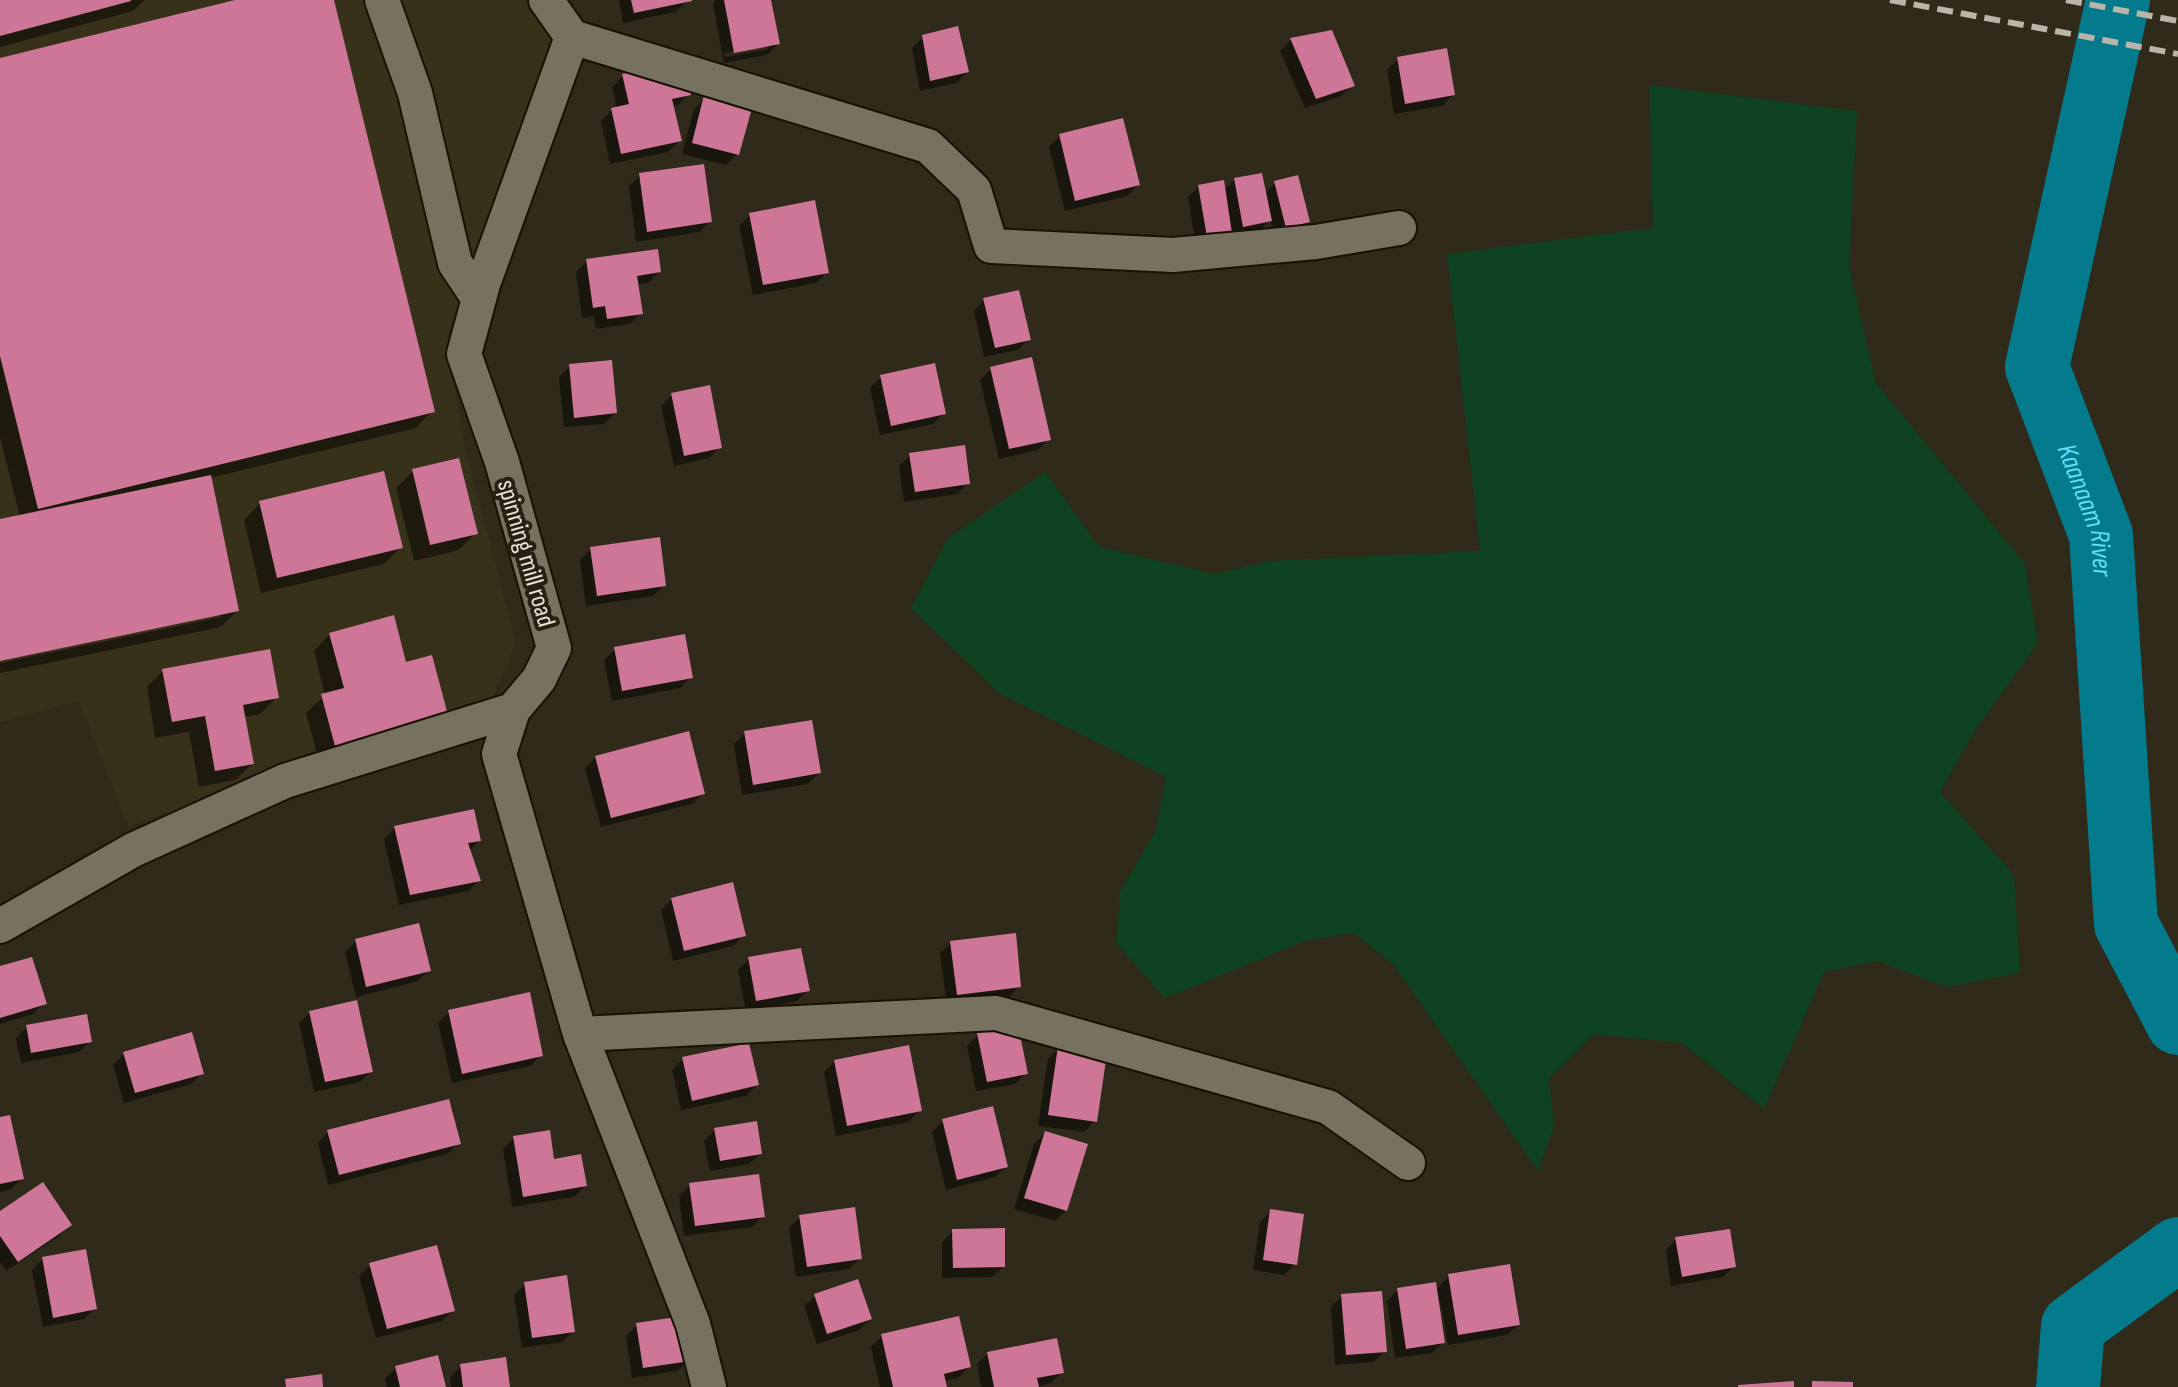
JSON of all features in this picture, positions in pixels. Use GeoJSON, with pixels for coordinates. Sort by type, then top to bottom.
{"type":"FeatureCollection","features":[{"type":"Feature","properties":{"kind":"street"},"geometry":{"type":"LineString","coordinates":[[382,0],[415,93],[455,263],[477,296],[483,284]]}},
{"type":"Feature","properties":{"kind":"street"},"geometry":{"type":"LineString","coordinates":[[546,0],[572,37],[928,146],[974,190],[991,246],[1173,255],[1316,242],[1399,228]]}},
{"type":"Feature","properties":{"kind":"street","name":"spinning mill road"},"geometry":{"type":"LineString","coordinates":[[513,710],[539,679],[554,648],[502,462],[464,354],[483,284],[572,37]]}},
{"type":"Feature","properties":{"kind":"street"},"geometry":{"type":"LineString","coordinates":[[0,926],[133,850],[285,781],[513,710]]}},
{"type":"Feature","properties":{"kind":"street"},"geometry":{"type":"LineString","coordinates":[[513,710],[499,754],[580,1034],[693,1324],[709,1387]]}},
{"type":"Feature","properties":{"kind":"street"},"geometry":{"type":"LineString","coordinates":[[580,1034],[996,1013],[1328,1107],[1408,1163]]}},
{"type":"Feature","properties":{"kind":"shaded area"},"geometry":{"type":"Polygon","coordinates":[[[0,0],[532,0],[561,43],[447,335],[462,435],[516,643],[490,704],[128,826],[79,701],[0,722],[0,0]]]}},
{"type":"Feature","properties":{"kind":"green space"},"geometry":{"type":"Polygon","coordinates":[[[1649,85],[1857,111],[1849,267],[1876,383],[2025,564],[2038,643],[1973,733],[1940,792],[2014,875],[2020,973],[1947,987],[1877,961],[1824,972],[1764,1109],[1682,1043],[1594,1034],[1549,1078],[1554,1126],[1538,1171],[1394,965],[1354,933],[1307,940],[1165,998],[1116,943],[1120,892],[1156,830],[1166,777],[999,693],[911,608],[947,539],[1045,472],[1099,547],[1214,574],[1269,561],[1480,551],[1447,254],[1653,228],[1649,85]]]}},
{"type":"Feature","properties":{"kind":"building"},"geometry":{"type":"Polygon","coordinates":[[[0,0],[131,0],[131,1],[0,36],[0,0]]]}},
{"type":"Feature","properties":{"kind":"building"},"geometry":{"type":"Polygon","coordinates":[[[235,0],[334,0],[435,412],[38,509],[0,356],[0,58],[235,0]]]}},
{"type":"Feature","properties":{"kind":"building"},"geometry":{"type":"Polygon","coordinates":[[[631,0],[692,0],[692,1],[634,13],[631,0]]]}},
{"type":"Feature","properties":{"kind":"building"},"geometry":{"type":"Polygon","coordinates":[[[724,0],[771,0],[780,44],[734,53],[724,0]]]}},
{"type":"Feature","properties":{"kind":"building"},"geometry":{"type":"Polygon","coordinates":[[[958,26],[969,72],[930,81],[922,35],[958,26]]]}},
{"type":"Feature","properties":{"kind":"building"},"geometry":{"type":"Polygon","coordinates":[[[1332,30],[1355,86],[1316,99],[1290,38],[1332,30]]]}},
{"type":"Feature","properties":{"kind":"building"},"geometry":{"type":"Polygon","coordinates":[[[1447,48],[1455,95],[1405,104],[1397,57],[1447,48]]]}},
{"type":"Feature","properties":{"kind":"building"},"geometry":{"type":"Polygon","coordinates":[[[661,66],[666,86],[687,81],[691,95],[672,99],[682,141],[621,154],[611,108],[629,104],[622,74],[661,66]]]}},
{"type":"Feature","properties":{"kind":"building"},"geometry":{"type":"Polygon","coordinates":[[[704,95],[752,108],[739,155],[692,143],[704,95]]]}},
{"type":"Feature","properties":{"kind":"building"},"geometry":{"type":"Polygon","coordinates":[[[1123,118],[1140,185],[1075,201],[1059,134],[1123,118]]]}},
{"type":"Feature","properties":{"kind":"building"},"geometry":{"type":"Polygon","coordinates":[[[704,164],[712,222],[647,232],[639,173],[704,164]]]}},
{"type":"Feature","properties":{"kind":"building"},"geometry":{"type":"Polygon","coordinates":[[[1262,173],[1272,221],[1243,227],[1234,178],[1262,173]]]}},
{"type":"Feature","properties":{"kind":"building"},"geometry":{"type":"Polygon","coordinates":[[[1298,175],[1310,222],[1286,228],[1274,181],[1298,175]]]}},
{"type":"Feature","properties":{"kind":"building"},"geometry":{"type":"Polygon","coordinates":[[[1224,180],[1232,233],[1207,237],[1198,185],[1224,180]]]}},
{"type":"Feature","properties":{"kind":"building"},"geometry":{"type":"Polygon","coordinates":[[[815,200],[829,273],[763,285],[749,213],[815,200]]]}},
{"type":"Feature","properties":{"kind":"building"},"geometry":{"type":"Polygon","coordinates":[[[658,249],[661,272],[637,276],[643,314],[607,319],[605,306],[593,308],[586,259],[658,249]]]}},
{"type":"Feature","properties":{"kind":"building"},"geometry":{"type":"Polygon","coordinates":[[[1019,290],[1031,340],[995,348],[983,298],[1019,290]]]}},
{"type":"Feature","properties":{"kind":"building"},"geometry":{"type":"Polygon","coordinates":[[[1032,357],[1051,440],[1009,449],[990,367],[1032,357]]]}},
{"type":"Feature","properties":{"kind":"building"},"geometry":{"type":"Polygon","coordinates":[[[612,360],[617,413],[574,418],[569,364],[612,360]]]}},
{"type":"Feature","properties":{"kind":"building"},"geometry":{"type":"Polygon","coordinates":[[[935,363],[946,414],[891,426],[880,375],[935,363]]]}},
{"type":"Feature","properties":{"kind":"building"},"geometry":{"type":"Polygon","coordinates":[[[710,385],[722,448],[684,456],[671,393],[710,385]]]}},
{"type":"Feature","properties":{"kind":"building"},"geometry":{"type":"Polygon","coordinates":[[[965,445],[970,484],[915,492],[909,453],[965,445]]]}},
{"type":"Feature","properties":{"kind":"building"},"geometry":{"type":"Polygon","coordinates":[[[459,458],[478,534],[430,545],[412,469],[459,458]]]}},
{"type":"Feature","properties":{"kind":"building"},"geometry":{"type":"Polygon","coordinates":[[[384,471],[403,548],[277,578],[259,501],[384,471]]]}},
{"type":"Feature","properties":{"kind":"building"},"geometry":{"type":"Polygon","coordinates":[[[211,475],[239,611],[0,661],[0,519],[211,475]]]}},
{"type":"Feature","properties":{"kind":"building"},"geometry":{"type":"Polygon","coordinates":[[[660,537],[666,586],[597,596],[590,547],[660,537]]]}},
{"type":"Feature","properties":{"kind":"building"},"geometry":{"type":"Polygon","coordinates":[[[394,615],[406,662],[432,655],[448,715],[335,746],[321,694],[344,688],[329,633],[394,615]]]}},
{"type":"Feature","properties":{"kind":"building"},"geometry":{"type":"Polygon","coordinates":[[[685,634],[693,678],[622,691],[614,647],[685,634]]]}},
{"type":"Feature","properties":{"kind":"building"},"geometry":{"type":"Polygon","coordinates":[[[270,649],[279,698],[243,705],[254,764],[215,771],[205,716],[172,722],[162,669],[270,649]]]}},
{"type":"Feature","properties":{"kind":"building"},"geometry":{"type":"Polygon","coordinates":[[[812,720],[821,773],[753,785],[744,731],[812,720]]]}},
{"type":"Feature","properties":{"kind":"building"},"geometry":{"type":"Polygon","coordinates":[[[689,731],[705,794],[611,818],[595,756],[689,731]]]}},
{"type":"Feature","properties":{"kind":"building"},"geometry":{"type":"Polygon","coordinates":[[[474,809],[481,841],[468,843],[481,881],[410,895],[394,826],[474,809]]]}},
{"type":"Feature","properties":{"kind":"building"},"geometry":{"type":"Polygon","coordinates":[[[733,882],[746,936],[684,951],[671,898],[733,882]]]}},
{"type":"Feature","properties":{"kind":"building"},"geometry":{"type":"Polygon","coordinates":[[[419,923],[431,971],[366,987],[355,939],[419,923]]]}},
{"type":"Feature","properties":{"kind":"building"},"geometry":{"type":"Polygon","coordinates":[[[1016,933],[1021,987],[957,995],[950,941],[1016,933]]]}},
{"type":"Feature","properties":{"kind":"building"},"geometry":{"type":"Polygon","coordinates":[[[801,948],[810,991],[756,1001],[748,957],[801,948]]]}},
{"type":"Feature","properties":{"kind":"building"},"geometry":{"type":"Polygon","coordinates":[[[32,957],[47,1004],[0,1018],[0,966],[32,957]]]}},
{"type":"Feature","properties":{"kind":"building"},"geometry":{"type":"Polygon","coordinates":[[[530,992],[543,1056],[462,1074],[448,1010],[530,992]]]}},
{"type":"Feature","properties":{"kind":"building"},"geometry":{"type":"Polygon","coordinates":[[[357,1000],[373,1072],[325,1082],[309,1011],[357,1000]]]}},
{"type":"Feature","properties":{"kind":"building"},"geometry":{"type":"Polygon","coordinates":[[[87,1014],[92,1042],[31,1053],[26,1025],[87,1014]]]}},
{"type":"Feature","properties":{"kind":"building"},"geometry":{"type":"Polygon","coordinates":[[[1018,1025],[1028,1074],[987,1082],[977,1033],[1018,1025]]]}},
{"type":"Feature","properties":{"kind":"building"},"geometry":{"type":"Polygon","coordinates":[[[192,1032],[204,1074],[135,1093],[123,1052],[192,1032]]]}},
{"type":"Feature","properties":{"kind":"building"},"geometry":{"type":"Polygon","coordinates":[[[749,1043],[759,1085],[692,1101],[682,1057],[749,1043]]]}},
{"type":"Feature","properties":{"kind":"building"},"geometry":{"type":"Polygon","coordinates":[[[909,1045],[922,1111],[847,1126],[834,1060],[909,1045]]]}},
{"type":"Feature","properties":{"kind":"building"},"geometry":{"type":"Polygon","coordinates":[[[1058,1046],[1107,1053],[1097,1122],[1048,1115],[1058,1046]]]}},
{"type":"Feature","properties":{"kind":"building"},"geometry":{"type":"Polygon","coordinates":[[[449,1099],[461,1144],[339,1175],[327,1130],[449,1099]]]}},
{"type":"Feature","properties":{"kind":"building"},"geometry":{"type":"Polygon","coordinates":[[[993,1106],[1008,1167],[957,1180],[942,1119],[993,1106]]]}},
{"type":"Feature","properties":{"kind":"building"},"geometry":{"type":"Polygon","coordinates":[[[10,1115],[24,1179],[0,1184],[0,1117],[10,1115]]]}},
{"type":"Feature","properties":{"kind":"building"},"geometry":{"type":"Polygon","coordinates":[[[757,1121],[762,1154],[720,1161],[714,1128],[757,1121]]]}},
{"type":"Feature","properties":{"kind":"building"},"geometry":{"type":"Polygon","coordinates":[[[550,1130],[554,1159],[581,1154],[587,1186],[523,1197],[513,1136],[550,1130]]]}},
{"type":"Feature","properties":{"kind":"building"},"geometry":{"type":"Polygon","coordinates":[[[1045,1131],[1088,1144],[1067,1211],[1024,1198],[1045,1131]]]}},
{"type":"Feature","properties":{"kind":"building"},"geometry":{"type":"Polygon","coordinates":[[[759,1174],[765,1217],[695,1226],[689,1183],[759,1174]]]}},
{"type":"Feature","properties":{"kind":"building"},"geometry":{"type":"Polygon","coordinates":[[[43,1182],[72,1225],[18,1262],[0,1236],[0,1211],[43,1182]]]}},
{"type":"Feature","properties":{"kind":"building"},"geometry":{"type":"Polygon","coordinates":[[[855,1207],[862,1259],[807,1267],[799,1215],[855,1207]]]}},
{"type":"Feature","properties":{"kind":"building"},"geometry":{"type":"Polygon","coordinates":[[[1270,1209],[1304,1214],[1297,1265],[1263,1260],[1270,1209]]]}},
{"type":"Feature","properties":{"kind":"building"},"geometry":{"type":"Polygon","coordinates":[[[1005,1228],[1005,1267],[953,1268],[952,1229],[1005,1228]]]}},
{"type":"Feature","properties":{"kind":"building"},"geometry":{"type":"Polygon","coordinates":[[[1730,1229],[1736,1267],[1682,1277],[1675,1237],[1730,1229]]]}},
{"type":"Feature","properties":{"kind":"building"},"geometry":{"type":"Polygon","coordinates":[[[437,1245],[455,1311],[387,1329],[369,1263],[437,1245]]]}},
{"type":"Feature","properties":{"kind":"building"},"geometry":{"type":"Polygon","coordinates":[[[86,1249],[97,1309],[53,1318],[42,1257],[86,1249]]]}},
{"type":"Feature","properties":{"kind":"building"},"geometry":{"type":"Polygon","coordinates":[[[1510,1264],[1520,1325],[1458,1335],[1448,1274],[1510,1264]]]}},
{"type":"Feature","properties":{"kind":"building"},"geometry":{"type":"Polygon","coordinates":[[[567,1275],[575,1332],[532,1338],[524,1282],[567,1275]]]}},
{"type":"Feature","properties":{"kind":"building"},"geometry":{"type":"Polygon","coordinates":[[[858,1279],[872,1319],[827,1334],[814,1294],[858,1279]]]}},
{"type":"Feature","properties":{"kind":"building"},"geometry":{"type":"Polygon","coordinates":[[[1436,1282],[1445,1343],[1406,1349],[1397,1288],[1436,1282]]]}},
{"type":"Feature","properties":{"kind":"building"},"geometry":{"type":"Polygon","coordinates":[[[1382,1291],[1387,1352],[1346,1355],[1341,1294],[1382,1291]]]}},
{"type":"Feature","properties":{"kind":"building"},"geometry":{"type":"Polygon","coordinates":[[[683,1316],[690,1361],[643,1368],[636,1323],[683,1316]]]}},
{"type":"Feature","properties":{"kind":"building"},"geometry":{"type":"Polygon","coordinates":[[[959,1316],[971,1367],[944,1374],[947,1387],[893,1387],[881,1334],[959,1316]]]}},
{"type":"Feature","properties":{"kind":"building"},"geometry":{"type":"Polygon","coordinates":[[[1057,1338],[1064,1373],[1037,1378],[1039,1387],[994,1387],[987,1352],[1057,1338]]]}},
{"type":"Feature","properties":{"kind":"building"},"geometry":{"type":"Polygon","coordinates":[[[438,1355],[446,1387],[400,1387],[395,1366],[438,1355]]]}},
{"type":"Feature","properties":{"kind":"building"},"geometry":{"type":"Polygon","coordinates":[[[506,1357],[510,1387],[463,1387],[460,1364],[506,1357]]]}},
{"type":"Feature","properties":{"kind":"building"},"geometry":{"type":"Polygon","coordinates":[[[322,1374],[323,1387],[286,1387],[285,1379],[322,1374]]]}},
{"type":"Feature","properties":{"kind":"building"},"geometry":{"type":"Polygon","coordinates":[[[1794,1381],[1794,1387],[1738,1387],[1738,1385],[1794,1381]]]}},
{"type":"Feature","properties":{"kind":"building"},"geometry":{"type":"Polygon","coordinates":[[[1812,1381],[1853,1382],[1853,1387],[1812,1387],[1812,1381]]]}},
{"type":"Feature","properties":{"kind":"waterway","name":"Kaanaam River"},"geometry":{"type":"LineString","coordinates":[[2118,0],[2037,367],[2101,535],[2126,924],[2178,1023]]}},
{"type":"Feature","properties":{"kind":"waterway","name":"Kaanaam River"},"geometry":{"type":"LineString","coordinates":[[2068,1387],[2073,1326],[2178,1249]]}},
{"type":"Feature","properties":{"kind":"railway"},"geometry":{"type":"LineString","coordinates":[[1890,0],[2178,54]]}},
{"type":"Feature","properties":{"kind":"railway"},"geometry":{"type":"LineString","coordinates":[[2066,0],[2178,21]]}}]}
